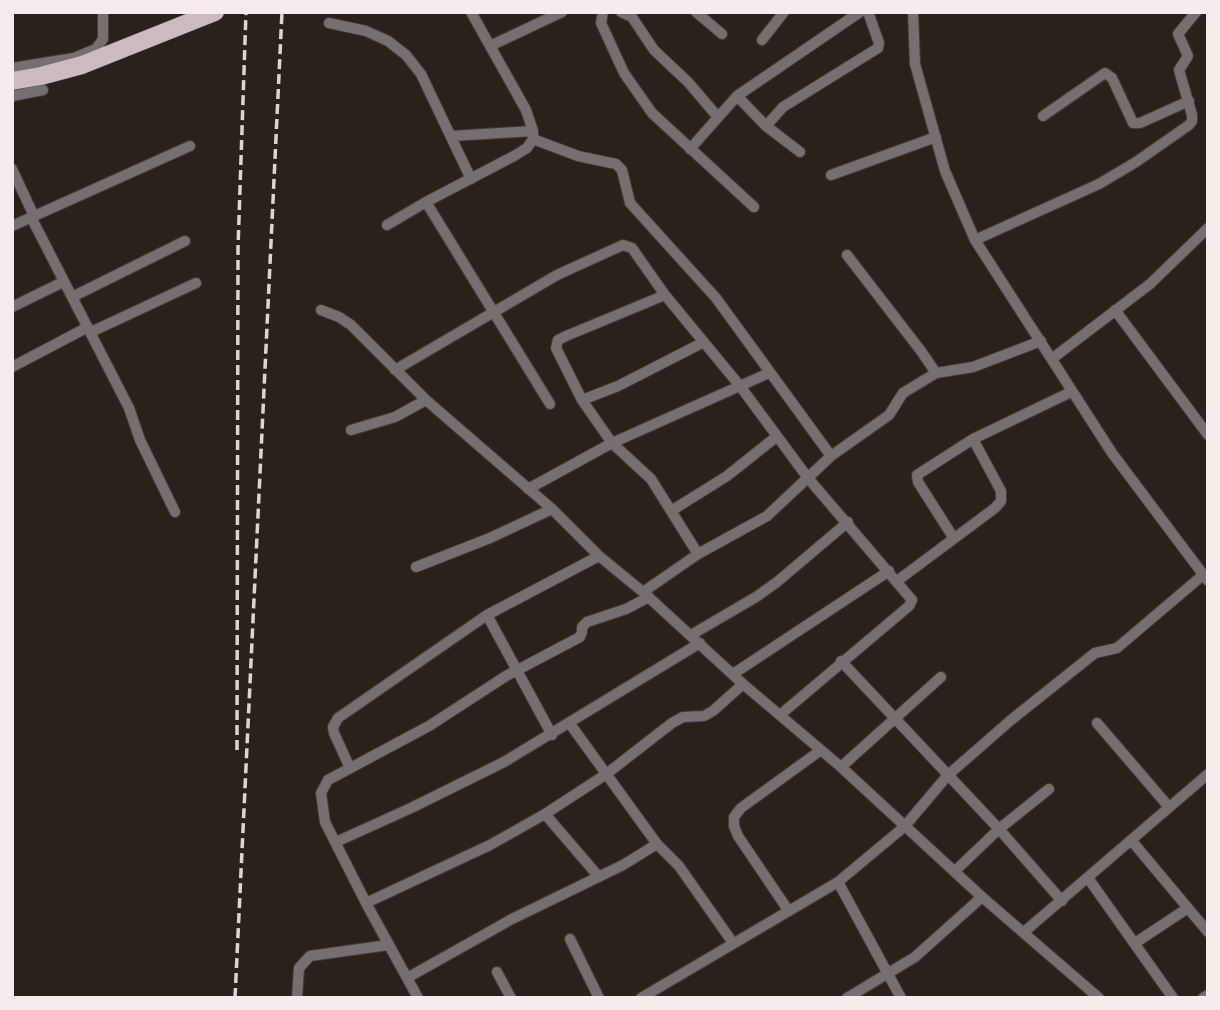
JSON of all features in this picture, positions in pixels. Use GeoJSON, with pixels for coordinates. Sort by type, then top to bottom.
{"type":"FeatureCollection","features":[{"type":"Feature","properties":{"kind":"main road"},"geometry":{"type":"LineString","coordinates":[[12,81],[82,65],[215,12]]}},
{"type":"Feature","properties":{"kind":"street"},"geometry":{"type":"LineString","coordinates":[[12,68],[74,58],[96,49],[103,39],[103,12]]}},
{"type":"Feature","properties":{"kind":"street"},"geometry":{"type":"LineString","coordinates":[[387,225],[527,148],[533,135],[526,110],[471,12]]}},
{"type":"Feature","properties":{"kind":"street"},"geometry":{"type":"LineString","coordinates":[[490,46],[562,12]]}},
{"type":"Feature","properties":{"kind":"street"},"geometry":{"type":"LineString","coordinates":[[603,12],[601,23],[636,91],[652,113],[754,207]]}},
{"type":"Feature","properties":{"kind":"street"},"geometry":{"type":"LineString","coordinates":[[621,12],[632,17],[654,50],[681,75],[717,116]]}},
{"type":"Feature","properties":{"kind":"street"},"geometry":{"type":"LineString","coordinates":[[696,12],[722,34]]}},
{"type":"Feature","properties":{"kind":"street"},"geometry":{"type":"LineString","coordinates":[[762,40],[784,12]]}},
{"type":"Feature","properties":{"kind":"street"},"geometry":{"type":"LineString","coordinates":[[690,149],[737,96],[860,12]]}},
{"type":"Feature","properties":{"kind":"street"},"geometry":{"type":"LineString","coordinates":[[766,126],[783,107],[878,48],[879,43],[868,12]]}},
{"type":"Feature","properties":{"kind":"street"},"geometry":{"type":"LineString","coordinates":[[641,998],[838,882],[908,822],[948,775],[1011,720],[1095,653],[1116,648],[1205,578],[1112,453],[975,240],[946,171],[915,64],[913,12]]}},
{"type":"Feature","properties":{"kind":"street"},"geometry":{"type":"LineString","coordinates":[[975,240],[1054,206],[1136,162],[1192,121],[1189,101],[1179,72],[1188,56],[1178,34],[1196,12]]}},
{"type":"Feature","properties":{"kind":"street"},"geometry":{"type":"LineString","coordinates":[[329,23],[366,31],[388,41],[406,55],[421,74],[471,178]]}},
{"type":"Feature","properties":{"kind":"street"},"geometry":{"type":"LineString","coordinates":[[1043,116],[1104,74],[1112,78],[1133,123],[1140,123],[1189,101]]}},
{"type":"Feature","properties":{"kind":"street"},"geometry":{"type":"LineString","coordinates":[[12,96],[43,90]]}},
{"type":"Feature","properties":{"kind":"street"},"geometry":{"type":"LineString","coordinates":[[737,96],[766,126],[800,152]]}},
{"type":"Feature","properties":{"kind":"street"},"geometry":{"type":"LineString","coordinates":[[452,136],[533,135],[578,156],[616,164],[622,170],[630,203],[710,289],[831,456]]}},
{"type":"Feature","properties":{"kind":"street"},"geometry":{"type":"LineString","coordinates":[[831,175],[936,137]]}},
{"type":"Feature","properties":{"kind":"street"},"geometry":{"type":"LineString","coordinates":[[12,226],[190,146]]}},
{"type":"Feature","properties":{"kind":"street"},"geometry":{"type":"LineString","coordinates":[[12,169],[16,188],[130,408],[140,440],[175,512]]}},
{"type":"Feature","properties":{"kind":"street"},"geometry":{"type":"LineString","coordinates":[[426,202],[551,404]]}},
{"type":"Feature","properties":{"kind":"street"},"geometry":{"type":"LineString","coordinates":[[1053,358],[1173,264],[1208,228]]}},
{"type":"Feature","properties":{"kind":"street"},"geometry":{"type":"LineString","coordinates":[[72,297],[186,241]]}},
{"type":"Feature","properties":{"kind":"street"},"geometry":{"type":"LineString","coordinates":[[395,370],[557,275],[626,245],[632,248],[665,295],[740,386],[808,478],[910,596],[912,603],[780,715]]}},
{"type":"Feature","properties":{"kind":"street"},"geometry":{"type":"LineString","coordinates":[[847,255],[936,373]]}},
{"type":"Feature","properties":{"kind":"street"},"geometry":{"type":"LineString","coordinates":[[12,307],[63,282]]}},
{"type":"Feature","properties":{"kind":"street"},"geometry":{"type":"LineString","coordinates":[[12,367],[196,283]]}},
{"type":"Feature","properties":{"kind":"street"},"geometry":{"type":"LineString","coordinates":[[665,295],[558,340],[558,353],[582,400],[612,443],[651,479],[698,554]]}},
{"type":"Feature","properties":{"kind":"street"},"geometry":{"type":"LineString","coordinates":[[321,310],[351,325],[426,400],[552,509],[599,556],[743,684],[908,822],[982,897],[1099,998]]}},
{"type":"Feature","properties":{"kind":"street"},"geometry":{"type":"LineString","coordinates":[[1115,310],[1208,435]]}},
{"type":"Feature","properties":{"kind":"street"},"geometry":{"type":"LineString","coordinates":[[418,998],[326,822],[321,793],[328,780],[429,726],[517,670],[580,637],[582,627],[587,622],[626,609],[698,554],[767,516],[831,456],[889,415],[903,393],[936,373],[973,367],[1041,341]]}},
{"type":"Feature","properties":{"kind":"street"},"geometry":{"type":"LineString","coordinates":[[582,400],[618,386],[704,342]]}},
{"type":"Feature","properties":{"kind":"street"},"geometry":{"type":"LineString","coordinates":[[528,489],[612,443],[769,373]]}},
{"type":"Feature","properties":{"kind":"street"},"geometry":{"type":"LineString","coordinates":[[953,537],[917,479],[921,472],[973,439],[1071,392]]}},
{"type":"Feature","properties":{"kind":"street"},"geometry":{"type":"LineString","coordinates":[[351,430],[395,417],[426,400]]}},
{"type":"Feature","properties":{"kind":"street"},"geometry":{"type":"LineString","coordinates":[[671,511],[727,476],[776,437]]}},
{"type":"Feature","properties":{"kind":"street"},"geometry":{"type":"LineString","coordinates":[[897,581],[1001,501],[1001,491],[973,439]]}},
{"type":"Feature","properties":{"kind":"street"},"geometry":{"type":"LineString","coordinates":[[416,567],[490,538],[552,509]]}},
{"type":"Feature","properties":{"kind":"street"},"geometry":{"type":"LineString","coordinates":[[691,635],[778,582],[848,522]]}},
{"type":"Feature","properties":{"kind":"street"},"geometry":{"type":"LineString","coordinates":[[350,768],[334,733],[333,727],[338,718],[487,615],[599,556]]}},
{"type":"Feature","properties":{"kind":"street"},"geometry":{"type":"LineString","coordinates":[[733,674],[889,571]]}},
{"type":"Feature","properties":{"kind":"street"},"geometry":{"type":"LineString","coordinates":[[487,615],[552,735]]}},
{"type":"Feature","properties":{"kind":"street"},"geometry":{"type":"LineString","coordinates":[[336,842],[504,762],[700,643]]}},
{"type":"Feature","properties":{"kind":"street"},"geometry":{"type":"LineString","coordinates":[[841,662],[999,829],[1062,901]]}},
{"type":"Feature","properties":{"kind":"street"},"geometry":{"type":"LineString","coordinates":[[841,767],[941,677]]}},
{"type":"Feature","properties":{"kind":"street"},"geometry":{"type":"LineString","coordinates":[[366,903],[490,845],[545,814],[605,775],[672,723],[683,717],[704,716],[743,684]]}},
{"type":"Feature","properties":{"kind":"street"},"geometry":{"type":"LineString","coordinates":[[1097,723],[1169,807]]}},
{"type":"Feature","properties":{"kind":"street"},"geometry":{"type":"LineString","coordinates":[[570,724],[657,844],[687,876],[733,943]]}},
{"type":"Feature","properties":{"kind":"street"},"geometry":{"type":"LineString","coordinates":[[789,910],[738,836],[734,817],[741,808],[821,750]]}},
{"type":"Feature","properties":{"kind":"street"},"geometry":{"type":"LineString","coordinates":[[1024,932],[1208,774]]}},
{"type":"Feature","properties":{"kind":"street"},"geometry":{"type":"LineString","coordinates":[[956,870],[999,829],[1049,789]]}},
{"type":"Feature","properties":{"kind":"street"},"geometry":{"type":"LineString","coordinates":[[545,814],[598,877]]}},
{"type":"Feature","properties":{"kind":"street"},"geometry":{"type":"LineString","coordinates":[[1131,840],[1208,932]]}},
{"type":"Feature","properties":{"kind":"street"},"geometry":{"type":"LineString","coordinates":[[407,978],[512,919],[598,877],[657,844]]}},
{"type":"Feature","properties":{"kind":"street"},"geometry":{"type":"LineString","coordinates":[[1088,878],[1173,998]]}},
{"type":"Feature","properties":{"kind":"street"},"geometry":{"type":"LineString","coordinates":[[838,882],[901,998]]}},
{"type":"Feature","properties":{"kind":"street"},"geometry":{"type":"LineString","coordinates":[[848,998],[929,946],[982,897]]}},
{"type":"Feature","properties":{"kind":"street"},"geometry":{"type":"LineString","coordinates":[[1135,943],[1188,908]]}},
{"type":"Feature","properties":{"kind":"street"},"geometry":{"type":"LineString","coordinates":[[570,939],[599,998]]}},
{"type":"Feature","properties":{"kind":"street"},"geometry":{"type":"LineString","coordinates":[[297,998],[299,968],[310,956],[388,945]]}},
{"type":"Feature","properties":{"kind":"street"},"geometry":{"type":"LineString","coordinates":[[497,972],[510,998]]}},
{"type":"Feature","properties":{"kind":"street"},"geometry":{"type":"LineString","coordinates":[[1203,998],[1208,995]]}},
{"type":"Feature","properties":{"kind":"railway"},"geometry":{"type":"LineString","coordinates":[[237,750],[238,248],[246,12]]}},
{"type":"Feature","properties":{"kind":"railway"},"geometry":{"type":"LineString","coordinates":[[235,998],[282,12]]}}]}
